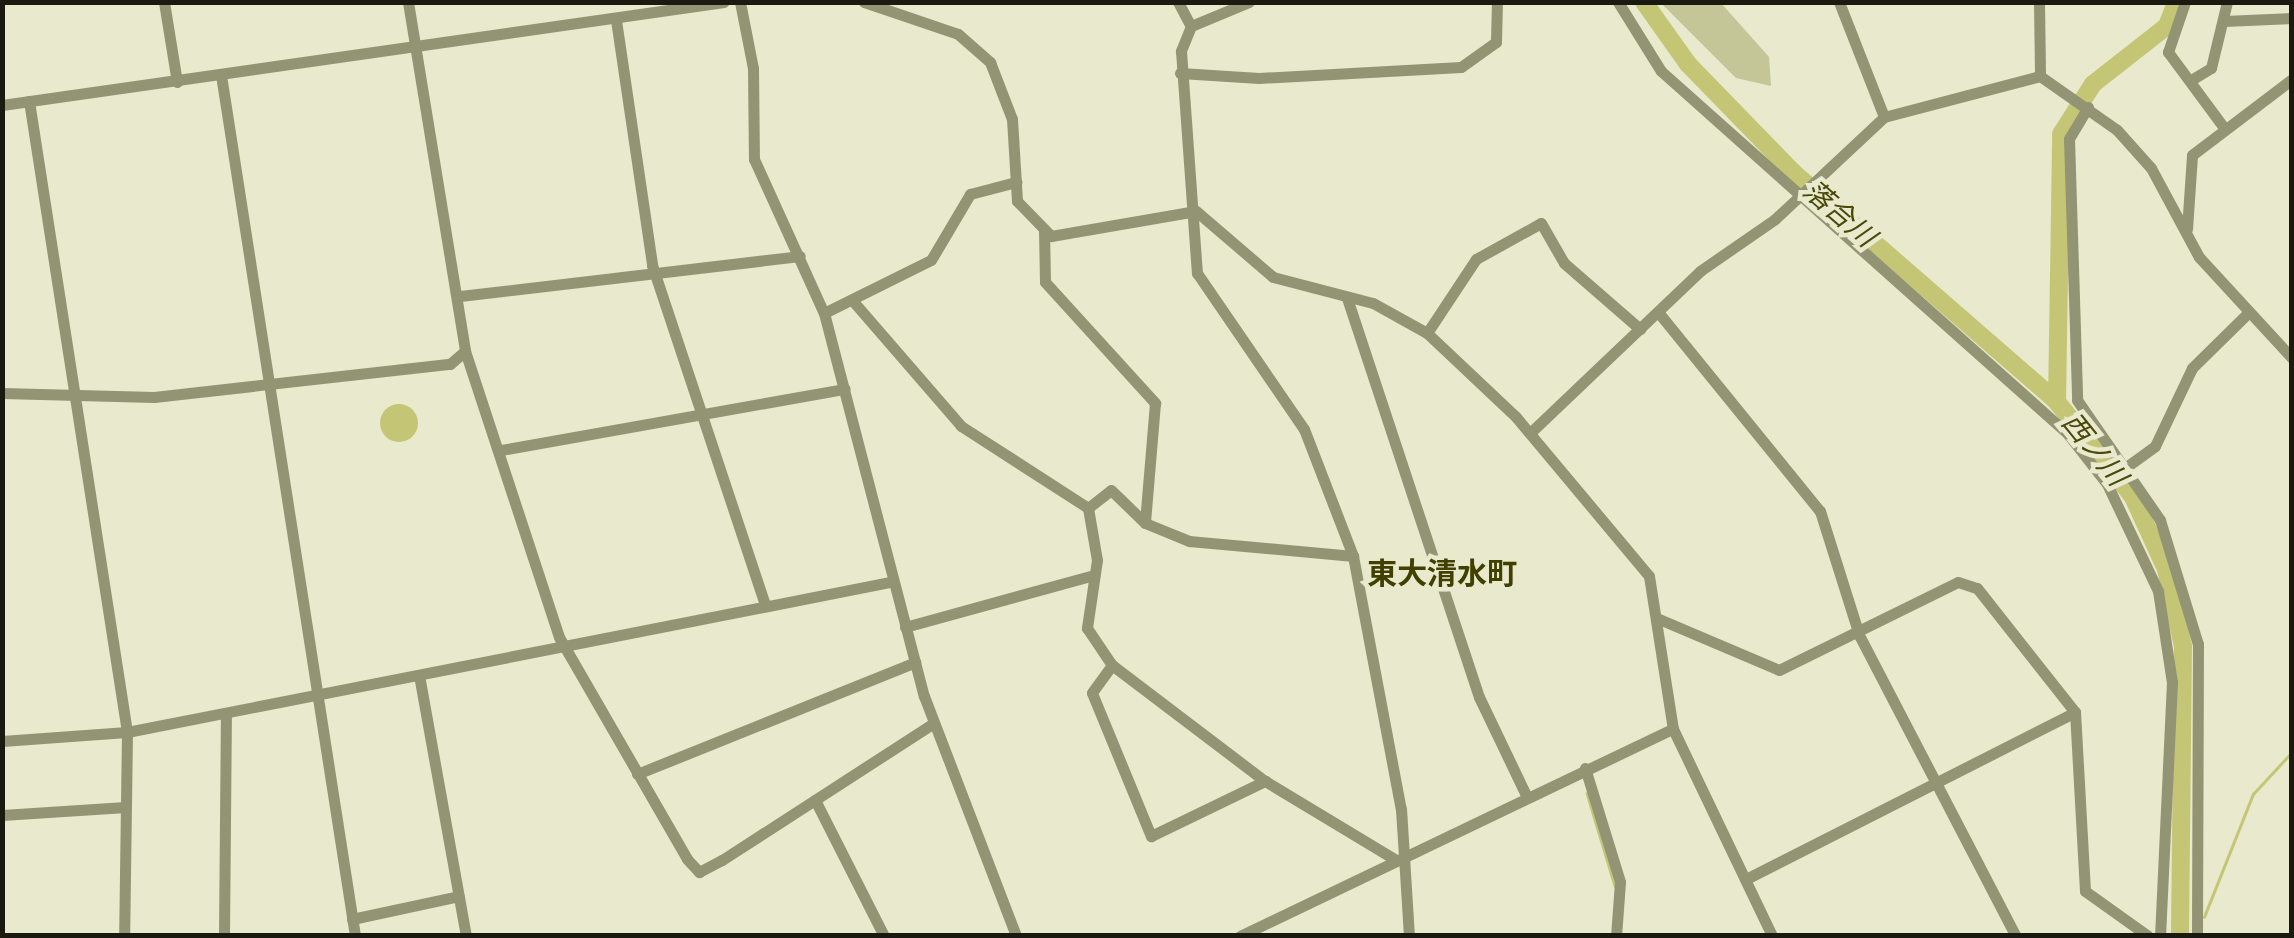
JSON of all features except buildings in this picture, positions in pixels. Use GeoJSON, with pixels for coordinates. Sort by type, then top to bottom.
{"type":"FeatureCollection","features":[{"type":"Feature","properties":{"kind":"street"},"geometry":{"type":"LineString","coordinates":[[164,2],[177,82]]}},
{"type":"Feature","properties":{"kind":"street"},"geometry":{"type":"LineString","coordinates":[[408,2],[460,296],[465,351],[501,450],[562,644],[699,872],[934,723]]}},
{"type":"Feature","properties":{"kind":"street"},"geometry":{"type":"LineString","coordinates":[[2,105],[724,2]]}},
{"type":"Feature","properties":{"kind":"street"},"geometry":{"type":"LineString","coordinates":[[740,2],[753,68],[754,159],[824,312],[890,582],[934,723],[1016,936]]}},
{"type":"Feature","properties":{"kind":"street"},"geometry":{"type":"LineString","coordinates":[[864,2],[958,34],[990,62],[1012,118],[1020,209],[1044,230],[1071,235],[1196,211]]}},
{"type":"Feature","properties":{"kind":"street"},"geometry":{"type":"LineString","coordinates":[[1178,2],[1192,26],[1180,73],[1201,286],[1304,430],[1353,556],[1401,856],[1409,936]]}},
{"type":"Feature","properties":{"kind":"street"},"geometry":{"type":"LineString","coordinates":[[1192,26],[1249,2]]}},
{"type":"Feature","properties":{"kind":"street"},"geometry":{"type":"LineString","coordinates":[[1180,73],[1259,78],[1461,67],[1496,42],[1498,2]]}},
{"type":"Feature","properties":{"kind":"street"},"geometry":{"type":"LineString","coordinates":[[1618,2],[1662,72],[2068,434],[2148,560],[2172,682],[2160,936]]}},
{"type":"Feature","properties":{"kind":"street"},"geometry":{"type":"LineString","coordinates":[[1839,2],[1884,118]]}},
{"type":"Feature","properties":{"kind":"street"},"geometry":{"type":"LineString","coordinates":[[2039,2],[2040,76]]}},
{"type":"Feature","properties":{"kind":"street"},"geometry":{"type":"LineString","coordinates":[[2185,2],[2167,45],[2222,125]]}},
{"type":"Feature","properties":{"kind":"street"},"geometry":{"type":"LineString","coordinates":[[2191,80],[2210,68],[2227,2]]}},
{"type":"Feature","properties":{"kind":"street"},"geometry":{"type":"LineString","coordinates":[[2224,21],[2292,18]]}},
{"type":"Feature","properties":{"kind":"street"},"geometry":{"type":"LineString","coordinates":[[616,20],[656,274],[706,413],[765,604]]}},
{"type":"Feature","properties":{"kind":"street"},"geometry":{"type":"LineString","coordinates":[[221,75],[271,384],[312,696],[354,936]]}},
{"type":"Feature","properties":{"kind":"street"},"geometry":{"type":"LineString","coordinates":[[1530,434],[1658,312],[1800,195],[1884,118],[2040,76],[2082,103],[2151,168],[2186,234],[2247,314],[2292,358]]}},
{"type":"Feature","properties":{"kind":"street"},"geometry":{"type":"LineString","coordinates":[[2186,234],[2192,155],[2222,125],[2292,79]]}},
{"type":"Feature","properties":{"kind":"street"},"geometry":{"type":"LineString","coordinates":[[29,101],[126,732],[124,936]]}},
{"type":"Feature","properties":{"kind":"street"},"geometry":{"type":"LineString","coordinates":[[2082,103],[2069,140],[2077,400],[2129,465],[2171,544],[2198,644],[2197,936]]}},
{"type":"Feature","properties":{"kind":"street"},"geometry":{"type":"LineString","coordinates":[[824,312],[930,260],[970,194],[1016,182]]}},
{"type":"Feature","properties":{"kind":"street"},"geometry":{"type":"LineString","coordinates":[[1196,211],[1267,274],[1347,298],[1426,332],[1530,434],[1640,560],[1659,619],[1673,729],[1772,936]]}},
{"type":"Feature","properties":{"kind":"street"},"geometry":{"type":"LineString","coordinates":[[1426,332],[1476,259],[1541,222],[1564,264],[1640,329]]}},
{"type":"Feature","properties":{"kind":"street"},"geometry":{"type":"LineString","coordinates":[[1044,230],[1045,282],[1155,403],[1145,523]]}},
{"type":"Feature","properties":{"kind":"street"},"geometry":{"type":"LineString","coordinates":[[460,296],[800,256]]}},
{"type":"Feature","properties":{"kind":"street"},"geometry":{"type":"LineString","coordinates":[[1347,298],[1483,708],[1527,797]]}},
{"type":"Feature","properties":{"kind":"street"},"geometry":{"type":"LineString","coordinates":[[852,300],[961,426],[1088,508]]}},
{"type":"Feature","properties":{"kind":"street"},"geometry":{"type":"LineString","coordinates":[[1658,312],[1820,512],[1859,635],[1940,779],[2016,936]]}},
{"type":"Feature","properties":{"kind":"street"},"geometry":{"type":"LineString","coordinates":[[2129,465],[2155,446],[2192,368],[2247,314]]}},
{"type":"Feature","properties":{"kind":"street"},"geometry":{"type":"LineString","coordinates":[[2,392],[74,394],[271,384],[450,364],[465,351]]}},
{"type":"Feature","properties":{"kind":"street"},"geometry":{"type":"LineString","coordinates":[[501,450],[845,389]]}},
{"type":"Feature","properties":{"kind":"street"},"geometry":{"type":"LineString","coordinates":[[1088,508],[1111,490],[1145,523],[1189,541],[1353,556]]}},
{"type":"Feature","properties":{"kind":"street"},"geometry":{"type":"LineString","coordinates":[[1088,508],[1094,575],[1086,628],[1112,665],[1264,781],[1401,856]]}},
{"type":"Feature","properties":{"kind":"street"},"geometry":{"type":"LineString","coordinates":[[905,627],[1094,575]]}},
{"type":"Feature","properties":{"kind":"street"},"geometry":{"type":"LineString","coordinates":[[2,741],[126,732],[890,582]]}},
{"type":"Feature","properties":{"kind":"street"},"geometry":{"type":"LineString","coordinates":[[1659,619],[1779,670],[1859,635],[1958,582],[1977,588],[2075,712],[2085,891],[2148,936]]}},
{"type":"Feature","properties":{"kind":"street"},"geometry":{"type":"LineString","coordinates":[[637,774],[915,662]]}},
{"type":"Feature","properties":{"kind":"street"},"geometry":{"type":"LineString","coordinates":[[1112,665],[1092,693],[1151,836],[1264,781]]}},
{"type":"Feature","properties":{"kind":"street"},"geometry":{"type":"LineString","coordinates":[[418,674],[466,936]]}},
{"type":"Feature","properties":{"kind":"street"},"geometry":{"type":"LineString","coordinates":[[1746,879],[2075,712]]}},
{"type":"Feature","properties":{"kind":"street"},"geometry":{"type":"LineString","coordinates":[[224,936],[226,713]]}},
{"type":"Feature","properties":{"kind":"street"},"geometry":{"type":"LineString","coordinates":[[1240,936],[1584,768],[1673,729]]}},
{"type":"Feature","properties":{"kind":"street"},"geometry":{"type":"LineString","coordinates":[[1584,768],[1620,882],[1616,936]]}},
{"type":"Feature","properties":{"kind":"street"},"geometry":{"type":"LineString","coordinates":[[815,800],[884,936]]}},
{"type":"Feature","properties":{"kind":"street"},"geometry":{"type":"LineString","coordinates":[[2,815],[126,806]]}},
{"type":"Feature","properties":{"kind":"street"},"geometry":{"type":"LineString","coordinates":[[352,919],[459,896]]}},
{"type":"Feature","properties":{"kind":"shaded area"},"geometry":{"type":"Polygon","coordinates":[[[1661,3],[1721,3],[1769,57],[1771,86],[1736,78],[1661,3]]]}},
{"type":"Feature","properties":{"kind":"shaded area"},"geometry":{"type":"Polygon","coordinates":[[[399,404],[412,410],[418,423],[412,436],[399,442],[386,436],[380,423],[386,410],[399,404]]]}},
{"type":"Feature","properties":{"kind":"waterway","name":"西ノ川"},"geometry":{"type":"LineString","coordinates":[[1644,2],[1688,64],[1794,173],[2057,402],[2133,497],[2166,569],[2183,646],[2180,936]]}},
{"type":"Feature","properties":{"kind":"waterway","name":"西ノ川"},"geometry":{"type":"LineString","coordinates":[[2057,402],[2061,134],[2093,84],[2167,26],[2176,2]]}},
{"type":"Feature","properties":{"kind":"waterway"},"geometry":{"type":"LineString","coordinates":[[2204,917],[2253,794],[2292,752]]}},
{"type":"Feature","properties":{"kind":"waterway"},"geometry":{"type":"LineString","coordinates":[[1587,793],[1615,886]]}},
{"type":"Feature","properties":{"kind":"district","name":"東大清水町"},"geometry":{"type":"Point","coordinates":[1442,573]}},
{"type":"Feature","properties":{"kind":"water label","name":"落合川"},"geometry":{"type":"Point","coordinates":[1840,213]}}]}
